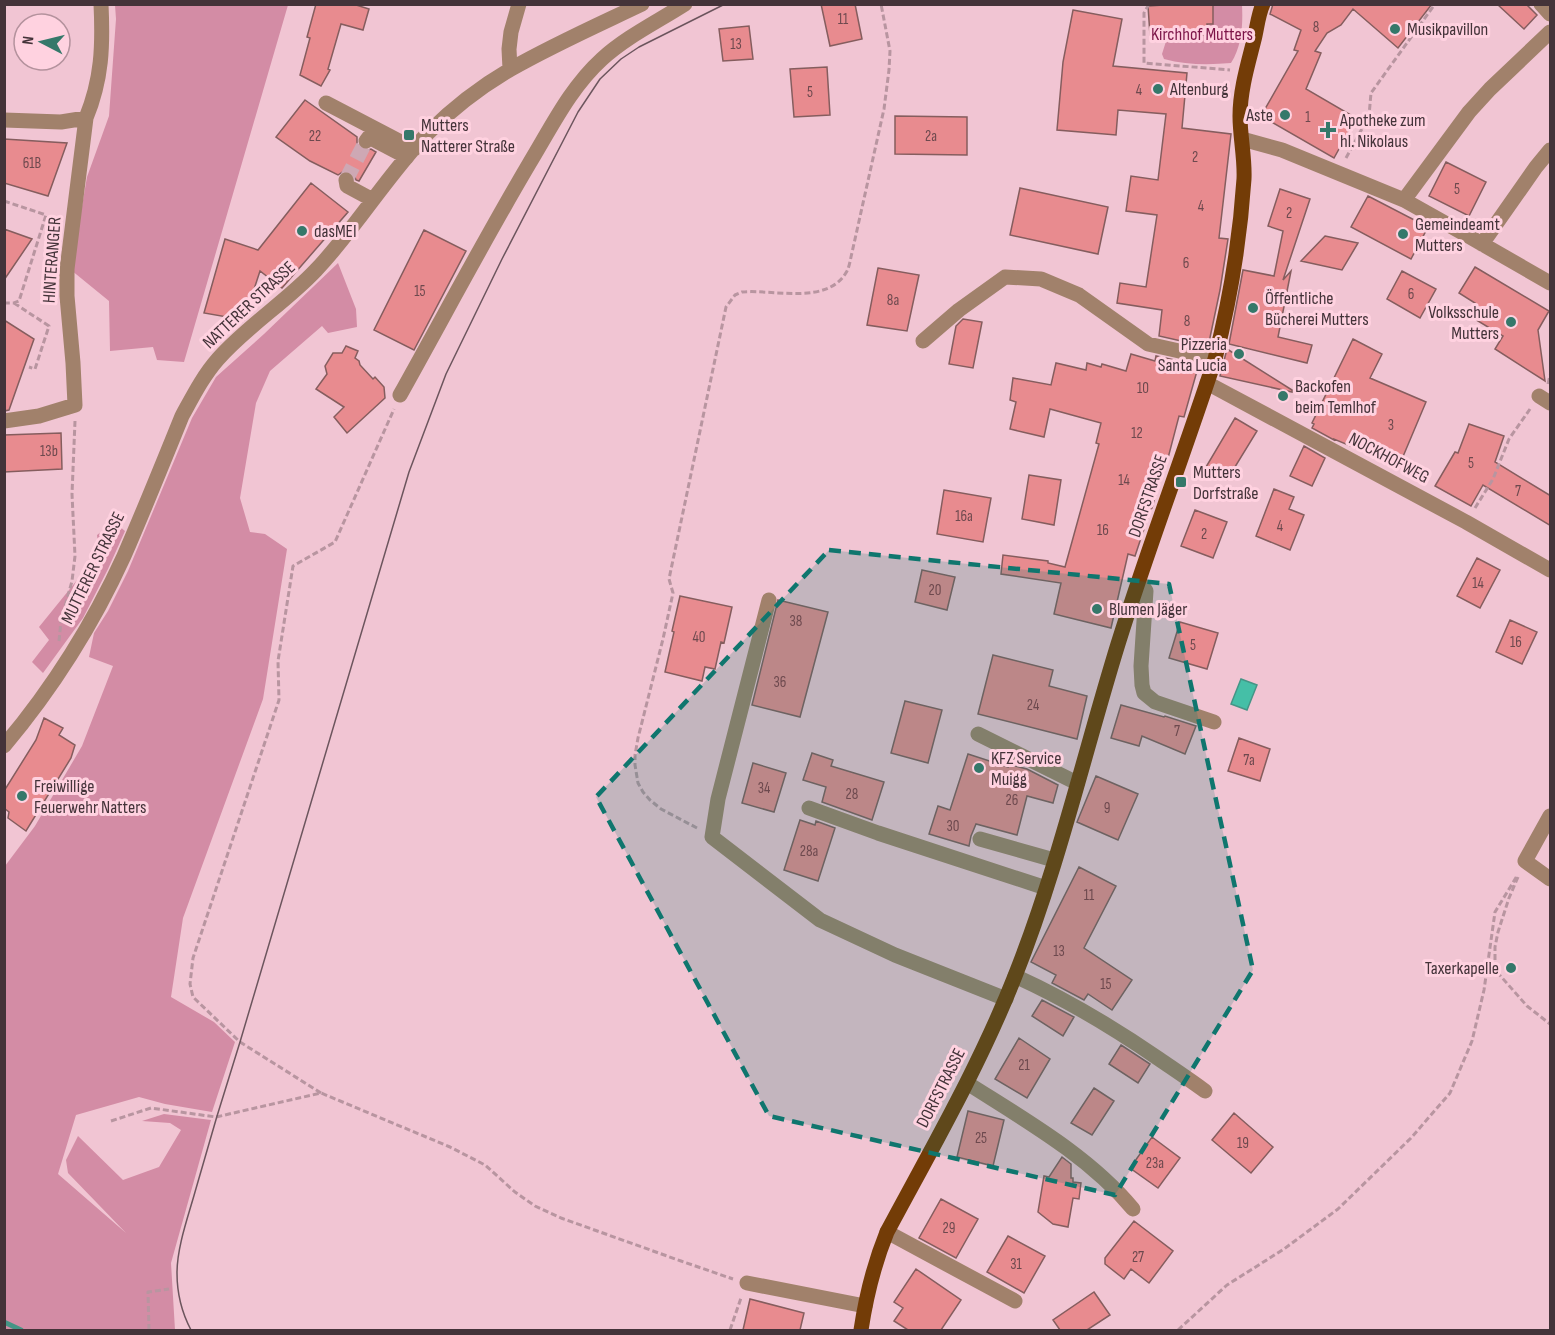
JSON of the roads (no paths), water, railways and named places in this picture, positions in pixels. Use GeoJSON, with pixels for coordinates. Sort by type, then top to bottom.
{"type":"FeatureCollection","features":[{"type":"Feature","properties":{"kind":"main road","name":"DORFSTRASSE"},"geometry":{"type":"LineString","coordinates":[[861,1330],[877,1257],[887,1232],[967,1083],[1006,999],[1029,939],[1119,643],[1215,359],[1235,265],[1244,176],[1240,105],[1262,5]]}},
{"type":"Feature","properties":{"kind":"street","name":"HINTERANGER"},"geometry":{"type":"LineString","coordinates":[[4,421],[39,416],[75,405],[66,296],[67,269],[86,118],[99,77],[102,36],[101,4]]}},
{"type":"Feature","properties":{"kind":"street"},"geometry":{"type":"LineString","coordinates":[[510,69],[511,32],[519,4]]}},
{"type":"Feature","properties":{"kind":"street"},"geometry":{"type":"LineString","coordinates":[[400,395],[501,211],[580,83],[601,60],[624,41],[686,4]]}},
{"type":"Feature","properties":{"kind":"street"},"geometry":{"type":"LineString","coordinates":[[1541,4],[1551,14]]}},
{"type":"Feature","properties":{"kind":"street","name":"NATTERER STRASSE"},"geometry":{"type":"LineString","coordinates":[[194,394],[216,360],[316,270],[427,134],[459,106],[510,69],[637,6]]}},
{"type":"Feature","properties":{"kind":"street"},"geometry":{"type":"LineString","coordinates":[[1404,201],[1469,112],[1551,32]]}},
{"type":"Feature","properties":{"kind":"street"},"geometry":{"type":"LineString","coordinates":[[326,103],[411,153]]}},
{"type":"Feature","properties":{"kind":"street"},"geometry":{"type":"LineString","coordinates":[[4,120],[61,122],[86,118]]}},
{"type":"Feature","properties":{"kind":"street"},"geometry":{"type":"LineString","coordinates":[[366,141],[369,137],[411,153]]}},
{"type":"Feature","properties":{"kind":"street"},"geometry":{"type":"LineString","coordinates":[[1242,139],[1282,150],[1404,201],[1551,283]]}},
{"type":"Feature","properties":{"kind":"street"},"geometry":{"type":"LineString","coordinates":[[1482,244],[1536,167],[1551,150]]}},
{"type":"Feature","properties":{"kind":"street"},"geometry":{"type":"LineString","coordinates":[[346,180],[347,186],[373,200]]}},
{"type":"Feature","properties":{"kind":"street"},"geometry":{"type":"LineString","coordinates":[[923,341],[959,310],[1005,277],[1041,279],[1079,295],[1149,344],[1215,359]]}},
{"type":"Feature","properties":{"kind":"street","name":"NOCKHOFWEG"},"geometry":{"type":"LineString","coordinates":[[1207,382],[1551,570]]}},
{"type":"Feature","properties":{"kind":"street","name":"MUTTERER STRASSE"},"geometry":{"type":"LineString","coordinates":[[4,746],[61,670],[96,609],[123,558],[182,416],[194,394]]}},
{"type":"Feature","properties":{"kind":"street"},"geometry":{"type":"LineString","coordinates":[[1140,582],[1146,591],[1141,666],[1144,693],[1160,704],[1214,723]]}},
{"type":"Feature","properties":{"kind":"street"},"geometry":{"type":"LineString","coordinates":[[769,600],[718,799],[712,837],[820,920],[895,955],[1006,999]]}},
{"type":"Feature","properties":{"kind":"street"},"geometry":{"type":"LineString","coordinates":[[978,734],[1077,783]]}},
{"type":"Feature","properties":{"kind":"street"},"geometry":{"type":"LineString","coordinates":[[809,808],[1046,888]]}},
{"type":"Feature","properties":{"kind":"street"},"geometry":{"type":"LineString","coordinates":[[1551,816],[1525,861],[1551,879]]}},
{"type":"Feature","properties":{"kind":"street"},"geometry":{"type":"LineString","coordinates":[[980,839],[1054,860]]}},
{"type":"Feature","properties":{"kind":"street"},"geometry":{"type":"LineString","coordinates":[[1015,976],[1092,1016],[1204,1091]]}},
{"type":"Feature","properties":{"kind":"street"},"geometry":{"type":"LineString","coordinates":[[967,1083],[1076,1156],[1110,1184],[1133,1209]]}},
{"type":"Feature","properties":{"kind":"street"},"geometry":{"type":"LineString","coordinates":[[887,1232],[1015,1301]]}},
{"type":"Feature","properties":{"kind":"street"},"geometry":{"type":"LineString","coordinates":[[747,1283],[865,1306]]}},
{"type":"Feature","properties":{"kind":"waterway"},"geometry":{"type":"LineString","coordinates":[[4,1322],[21,1330]]}},
{"type":"Feature","properties":{"kind":"tunnel"},"geometry":{"type":"LineString","coordinates":[[346,180],[366,141]]}},
{"type":"Feature","properties":{"kind":"tram line"},"geometry":{"type":"LineString","coordinates":[[191,1330],[181,1303],[177,1280],[177,1263],[183,1232],[409,472],[446,374],[578,112],[600,79],[621,59],[639,47],[725,4]]}},
{"type":"Feature","properties":{"kind":"place","name":"Musikpavillon"},"geometry":{"type":"Point","coordinates":[1395,29]}},
{"type":"Feature","properties":{"kind":"place","name":"Altenburg"},"geometry":{"type":"Point","coordinates":[1158,89]}},
{"type":"Feature","properties":{"kind":"place","name":"Aste"},"geometry":{"type":"Point","coordinates":[1285,115]}},
{"type":"Feature","properties":{"kind":"place","name":"Apotheke zum hl. Nikolaus"},"geometry":{"type":"Point","coordinates":[1328,130]}},
{"type":"Feature","properties":{"kind":"place","name":"Mutters Natterer Straße"},"geometry":{"type":"Point","coordinates":[409,135]}},
{"type":"Feature","properties":{"kind":"place","name":"dasMEI"},"geometry":{"type":"Point","coordinates":[302,231]}},
{"type":"Feature","properties":{"kind":"place","name":"Gemeindeamt Mutters"},"geometry":{"type":"Point","coordinates":[1403,234]}},
{"type":"Feature","properties":{"kind":"place","name":"Öffentliche Bücherei Mutters"},"geometry":{"type":"Point","coordinates":[1253,308]}},
{"type":"Feature","properties":{"kind":"place","name":"Volksschule Mutters"},"geometry":{"type":"Point","coordinates":[1511,322]}},
{"type":"Feature","properties":{"kind":"place","name":"Pizzeria Santa Lucia"},"geometry":{"type":"Point","coordinates":[1239,354]}},
{"type":"Feature","properties":{"kind":"place","name":"Backofen beim Temlhof"},"geometry":{"type":"Point","coordinates":[1283,396]}},
{"type":"Feature","properties":{"kind":"place","name":"Mutters Dorfstraße"},"geometry":{"type":"Point","coordinates":[1181,482]}},
{"type":"Feature","properties":{"kind":"place","name":"Blumen Jäger"},"geometry":{"type":"Point","coordinates":[1097,609]}},
{"type":"Feature","properties":{"kind":"place","name":"KFZ Service Muigg"},"geometry":{"type":"Point","coordinates":[979,768]}},
{"type":"Feature","properties":{"kind":"place","name":"Freiwillige Feuerwehr Natters"},"geometry":{"type":"Point","coordinates":[22,796]}},
{"type":"Feature","properties":{"kind":"place","name":"Taxerkapelle"},"geometry":{"type":"Point","coordinates":[1511,968]}},
{"type":"Feature","properties":{"kind":"park label","name":"Kirchhof Mutters"},"geometry":{"type":"Point","coordinates":[1202,34]}}]}
